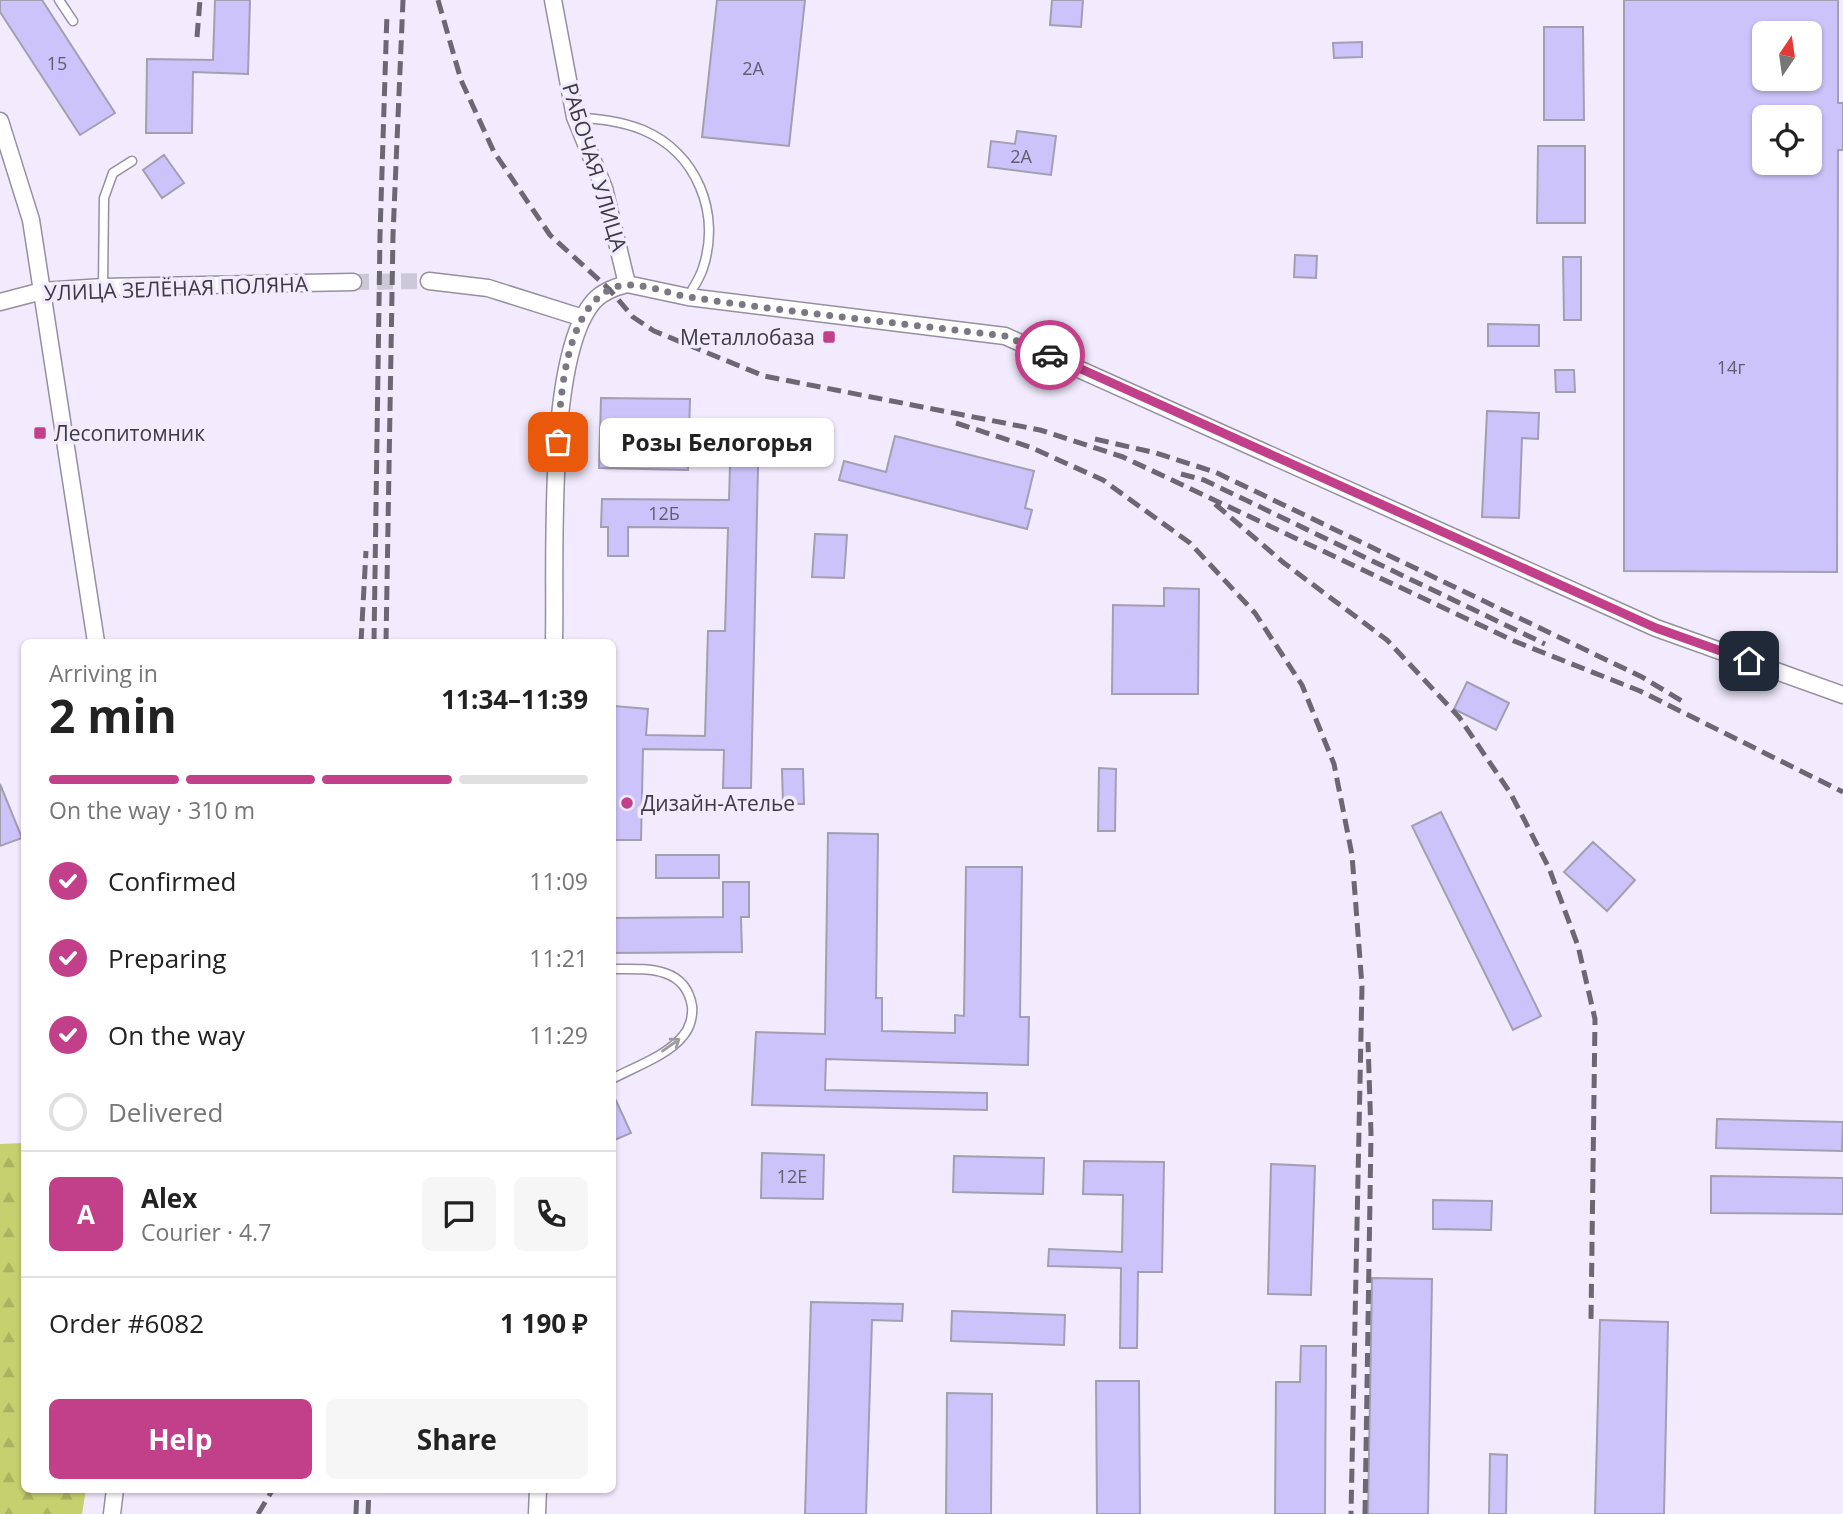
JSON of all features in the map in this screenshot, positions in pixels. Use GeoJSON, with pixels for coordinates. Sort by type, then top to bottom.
{"type":"FeatureCollection","features":[{"type":"Feature","properties":{"kind":"street","name":"РАБОЧАЯ УЛИЦА"},"geometry":{"type":"LineString","coordinates":[[554,0],[575,117],[604,188],[627,284]]}},
{"type":"Feature","properties":{"kind":"street"},"geometry":{"type":"LineString","coordinates":[[0,121],[31,220],[96,639]]}},
{"type":"Feature","properties":{"kind":"street"},"geometry":{"type":"LineString","coordinates":[[429,281],[488,288],[583,318]]}},
{"type":"Feature","properties":{"kind":"street","name":"УЛИЦА ЗЕЛЁНАЯ ПОЛЯНА"},"geometry":{"type":"LineString","coordinates":[[0,302],[42,291],[103,287],[353,282]]}},
{"type":"Feature","properties":{"kind":"street"},"geometry":{"type":"LineString","coordinates":[[554,639],[559,417],[568,359],[583,318],[602,294],[627,284],[688,297],[1005,336],[1656,628],[1843,695]]}},
{"type":"Feature","properties":{"kind":"street"},"geometry":{"type":"LineString","coordinates":[[112,1514],[115,1493]]}},
{"type":"Feature","properties":{"kind":"street"},"geometry":{"type":"LineString","coordinates":[[537,1514],[538,1493]]}},
{"type":"Feature","properties":{"kind":"lane"},"geometry":{"type":"LineString","coordinates":[[59,0],[73,21]]}},
{"type":"Feature","properties":{"kind":"lane"},"geometry":{"type":"LineString","coordinates":[[575,117],[615,121],[643,130],[667,142],[695,172],[705,198],[709,237],[703,269],[688,297]]}},
{"type":"Feature","properties":{"kind":"lane"},"geometry":{"type":"LineString","coordinates":[[103,287],[104,198],[113,173],[132,161]]}},
{"type":"Feature","properties":{"kind":"lane"},"geometry":{"type":"LineString","coordinates":[[616,969],[653,969],[668,972],[682,982],[690,996],[692,1012],[690,1025],[672,1046],[616,1077]]}},
{"type":"Feature","properties":{"kind":"green space"},"geometry":{"type":"Polygon","coordinates":[[[21,1143],[21,1493],[85,1493],[82,1514],[0,1514],[0,1144],[21,1143]]]}},
{"type":"Feature","properties":{"kind":"building"},"geometry":{"type":"Polygon","coordinates":[[[0,0],[42,0],[115,113],[80,135],[0,12],[0,0]]]}},
{"type":"Feature","properties":{"kind":"building"},"geometry":{"type":"Polygon","coordinates":[[[215,0],[250,0],[248,74],[193,72],[192,133],[146,133],[147,59],[213,60],[215,0]]]}},
{"type":"Feature","properties":{"kind":"building"},"geometry":{"type":"Polygon","coordinates":[[[717,0],[805,0],[789,146],[702,137],[717,0]]]}},
{"type":"Feature","properties":{"kind":"building"},"geometry":{"type":"Polygon","coordinates":[[[1052,0],[1083,0],[1081,27],[1050,25],[1052,0]]]}},
{"type":"Feature","properties":{"kind":"building"},"geometry":{"type":"Polygon","coordinates":[[[1624,0],[1838,0],[1838,103],[1843,103],[1843,150],[1838,150],[1837,572],[1624,571],[1624,0]]]}},
{"type":"Feature","properties":{"kind":"building"},"geometry":{"type":"Polygon","coordinates":[[[1544,27],[1583,27],[1584,120],[1544,120],[1544,27]]]}},
{"type":"Feature","properties":{"kind":"building"},"geometry":{"type":"Polygon","coordinates":[[[1362,42],[1362,57],[1334,58],[1333,43],[1362,42]]]}},
{"type":"Feature","properties":{"kind":"building"},"geometry":{"type":"Polygon","coordinates":[[[1017,131],[1056,136],[1051,175],[988,167],[991,141],[1015,144],[1017,131]]]}},
{"type":"Feature","properties":{"kind":"building"},"geometry":{"type":"Polygon","coordinates":[[[1538,146],[1585,146],[1585,223],[1537,223],[1538,146]]]}},
{"type":"Feature","properties":{"kind":"building"},"geometry":{"type":"Polygon","coordinates":[[[164,155],[184,183],[162,198],[143,170],[164,155]]]}},
{"type":"Feature","properties":{"kind":"building"},"geometry":{"type":"Polygon","coordinates":[[[1295,255],[1317,256],[1316,278],[1294,277],[1295,255]]]}},
{"type":"Feature","properties":{"kind":"building"},"geometry":{"type":"Polygon","coordinates":[[[1563,257],[1581,257],[1581,320],[1564,320],[1563,257]]]}},
{"type":"Feature","properties":{"kind":"building"},"geometry":{"type":"Polygon","coordinates":[[[1488,324],[1539,325],[1539,346],[1488,346],[1488,324]]]}},
{"type":"Feature","properties":{"kind":"building"},"geometry":{"type":"Polygon","coordinates":[[[1555,370],[1574,370],[1575,392],[1556,392],[1555,370]]]}},
{"type":"Feature","properties":{"kind":"building"},"geometry":{"type":"Polygon","coordinates":[[[601,398],[690,399],[688,470],[599,468],[601,398]]]}},
{"type":"Feature","properties":{"kind":"building"},"geometry":{"type":"Polygon","coordinates":[[[1487,411],[1539,413],[1538,439],[1522,438],[1519,518],[1482,517],[1487,411]]]}},
{"type":"Feature","properties":{"kind":"building"},"geometry":{"type":"Polygon","coordinates":[[[895,436],[1034,471],[1025,508],[1032,510],[1027,529],[839,480],[844,461],[886,472],[895,436]]]}},
{"type":"Feature","properties":{"kind":"building"},"geometry":{"type":"Polygon","coordinates":[[[730,466],[758,466],[751,788],[723,788],[724,750],[643,749],[641,840],[616,840],[616,706],[648,709],[646,735],[705,736],[708,631],[725,631],[728,528],[628,527],[628,556],[608,556],[608,527],[601,527],[602,499],[729,500],[730,466]]]}},
{"type":"Feature","properties":{"kind":"building"},"geometry":{"type":"Polygon","coordinates":[[[815,534],[847,535],[844,578],[812,577],[815,534]]]}},
{"type":"Feature","properties":{"kind":"building"},"geometry":{"type":"Polygon","coordinates":[[[1164,588],[1199,589],[1198,694],[1112,694],[1113,605],[1164,606],[1164,588]]]}},
{"type":"Feature","properties":{"kind":"building"},"geometry":{"type":"Polygon","coordinates":[[[1467,682],[1509,703],[1496,730],[1454,709],[1467,682]]]}},
{"type":"Feature","properties":{"kind":"building"},"geometry":{"type":"Polygon","coordinates":[[[1099,768],[1116,769],[1115,831],[1098,831],[1099,768]]]}},
{"type":"Feature","properties":{"kind":"building"},"geometry":{"type":"Polygon","coordinates":[[[782,769],[803,769],[804,804],[783,804],[782,769]]]}},
{"type":"Feature","properties":{"kind":"building"},"geometry":{"type":"Polygon","coordinates":[[[0,784],[21,838],[0,846],[0,784]]]}},
{"type":"Feature","properties":{"kind":"building"},"geometry":{"type":"Polygon","coordinates":[[[1441,812],[1541,1016],[1513,1030],[1412,826],[1441,812]]]}},
{"type":"Feature","properties":{"kind":"building"},"geometry":{"type":"Polygon","coordinates":[[[828,833],[878,834],[876,998],[882,998],[882,1031],[955,1033],[955,1015],[964,1016],[966,867],[1022,867],[1020,1017],[1029,1017],[1028,1065],[826,1059],[825,1090],[987,1093],[987,1110],[752,1105],[756,1032],[825,1034],[828,833]]]}},
{"type":"Feature","properties":{"kind":"building"},"geometry":{"type":"Polygon","coordinates":[[[1593,842],[1635,880],[1607,911],[1564,872],[1593,842]]]}},
{"type":"Feature","properties":{"kind":"building"},"geometry":{"type":"Polygon","coordinates":[[[656,855],[719,855],[719,878],[656,878],[656,855]]]}},
{"type":"Feature","properties":{"kind":"building"},"geometry":{"type":"Polygon","coordinates":[[[723,882],[749,882],[749,917],[741,917],[742,952],[616,953],[616,918],[723,917],[723,882]]]}},
{"type":"Feature","properties":{"kind":"building"},"geometry":{"type":"Polygon","coordinates":[[[616,1101],[631,1133],[616,1139],[616,1101]]]}},
{"type":"Feature","properties":{"kind":"building"},"geometry":{"type":"Polygon","coordinates":[[[1717,1119],[1843,1122],[1842,1151],[1716,1148],[1717,1119]]]}},
{"type":"Feature","properties":{"kind":"building"},"geometry":{"type":"Polygon","coordinates":[[[762,1153],[824,1155],[823,1199],[761,1198],[762,1153]]]}},
{"type":"Feature","properties":{"kind":"building"},"geometry":{"type":"Polygon","coordinates":[[[954,1156],[1044,1158],[1043,1194],[953,1192],[954,1156]]]}},
{"type":"Feature","properties":{"kind":"building"},"geometry":{"type":"Polygon","coordinates":[[[1084,1161],[1164,1162],[1162,1272],[1138,1272],[1137,1348],[1120,1348],[1121,1268],[1048,1266],[1049,1249],[1122,1252],[1123,1195],[1083,1194],[1084,1161]]]}},
{"type":"Feature","properties":{"kind":"building"},"geometry":{"type":"Polygon","coordinates":[[[1271,1164],[1315,1166],[1311,1295],[1268,1294],[1271,1164]]]}},
{"type":"Feature","properties":{"kind":"building"},"geometry":{"type":"Polygon","coordinates":[[[1711,1176],[1843,1178],[1843,1214],[1711,1213],[1711,1176]]]}},
{"type":"Feature","properties":{"kind":"building"},"geometry":{"type":"Polygon","coordinates":[[[1433,1200],[1492,1201],[1491,1230],[1433,1229],[1433,1200]]]}},
{"type":"Feature","properties":{"kind":"building"},"geometry":{"type":"Polygon","coordinates":[[[1372,1278],[1432,1279],[1428,1514],[1368,1514],[1372,1278]]]}},
{"type":"Feature","properties":{"kind":"building"},"geometry":{"type":"Polygon","coordinates":[[[811,1302],[903,1304],[902,1321],[872,1320],[866,1514],[805,1514],[811,1302]]]}},
{"type":"Feature","properties":{"kind":"building"},"geometry":{"type":"Polygon","coordinates":[[[952,1311],[1065,1315],[1064,1345],[951,1341],[952,1311]]]}},
{"type":"Feature","properties":{"kind":"building"},"geometry":{"type":"Polygon","coordinates":[[[1600,1320],[1668,1322],[1664,1514],[1595,1514],[1600,1320]]]}},
{"type":"Feature","properties":{"kind":"building"},"geometry":{"type":"Polygon","coordinates":[[[1301,1346],[1326,1346],[1325,1514],[1275,1514],[1276,1382],[1300,1382],[1301,1346]]]}},
{"type":"Feature","properties":{"kind":"building"},"geometry":{"type":"Polygon","coordinates":[[[1096,1381],[1139,1381],[1140,1514],[1097,1514],[1096,1381]]]}},
{"type":"Feature","properties":{"kind":"building"},"geometry":{"type":"Polygon","coordinates":[[[947,1393],[992,1394],[991,1514],[946,1514],[947,1393]]]}},
{"type":"Feature","properties":{"kind":"building"},"geometry":{"type":"Polygon","coordinates":[[[1490,1454],[1507,1455],[1506,1514],[1489,1514],[1490,1454]]]}},
{"type":"Feature","properties":{"kind":"tunnel"},"geometry":{"type":"LineString","coordinates":[[353,282],[429,281]]}},
{"type":"Feature","properties":{"kind":"railway"},"geometry":{"type":"LineString","coordinates":[[197,37],[200,0]]}},
{"type":"Feature","properties":{"kind":"railway"},"geometry":{"type":"LineString","coordinates":[[386,639],[393,235],[403,0]]}},
{"type":"Feature","properties":{"kind":"railway"},"geometry":{"type":"LineString","coordinates":[[438,0],[461,80],[494,152],[550,235],[609,289],[633,317],[654,331],[764,376],[1040,430],[1123,457],[1514,641],[1640,691],[1843,792]]}},
{"type":"Feature","properties":{"kind":"railway"},"geometry":{"type":"LineString","coordinates":[[374,639],[380,235],[387,13]]}},
{"type":"Feature","properties":{"kind":"railway"},"geometry":{"type":"LineString","coordinates":[[956,423],[1030,447],[1103,480],[1190,543],[1255,613],[1302,685],[1334,764],[1352,855],[1362,986],[1351,1514]]}},
{"type":"Feature","properties":{"kind":"railway"},"geometry":{"type":"LineString","coordinates":[[1095,439],[1156,453],[1215,472],[1642,677],[1687,704]]}},
{"type":"Feature","properties":{"kind":"railway"},"geometry":{"type":"LineString","coordinates":[[1181,474],[1204,480],[1545,644]]}},
{"type":"Feature","properties":{"kind":"railway"},"geometry":{"type":"LineString","coordinates":[[1215,504],[1284,563],[1387,640],[1459,717],[1511,794],[1549,868],[1578,946],[1595,1019],[1591,1319]]}},
{"type":"Feature","properties":{"kind":"railway"},"geometry":{"type":"LineString","coordinates":[[361,639],[366,551]]}},
{"type":"Feature","properties":{"kind":"railway"},"geometry":{"type":"LineString","coordinates":[[1365,1514],[1371,1134],[1368,1042]]}},
{"type":"Feature","properties":{"kind":"railway"},"geometry":{"type":"LineString","coordinates":[[258,1514],[271,1493]]}},
{"type":"Feature","properties":{"kind":"railway"},"geometry":{"type":"LineString","coordinates":[[356,1514],[357,1493]]}},
{"type":"Feature","properties":{"kind":"railway"},"geometry":{"type":"LineString","coordinates":[[368,1514],[369,1493]]}},
{"type":"Feature","properties":{"kind":"way so far"},"geometry":{"type":"LineString","coordinates":[[558,442],[568,359],[583,318],[595,300],[609,289],[627,284],[688,297],[1005,336],[1050,355]]}},
{"type":"Feature","properties":{"kind":"place","name":"Металлобаза"},"geometry":{"type":"Point","coordinates":[829,337]}},
{"type":"Feature","properties":{"kind":"place","name":"Лесопитомник"},"geometry":{"type":"Point","coordinates":[40,433]}},
{"type":"Feature","properties":{"kind":"place","name":"Розы Белогорья"},"geometry":{"type":"Point","coordinates":[558,442]}},
{"type":"Feature","properties":{"kind":"place","name":"Дизайн-Ателье"},"geometry":{"type":"Point","coordinates":[627,803]}},
{"type":"Feature","properties":{"kind":"route"},"geometry":{"type":"LineString","coordinates":[[1050,355],[1656,628],[1749,661]]}}]}
